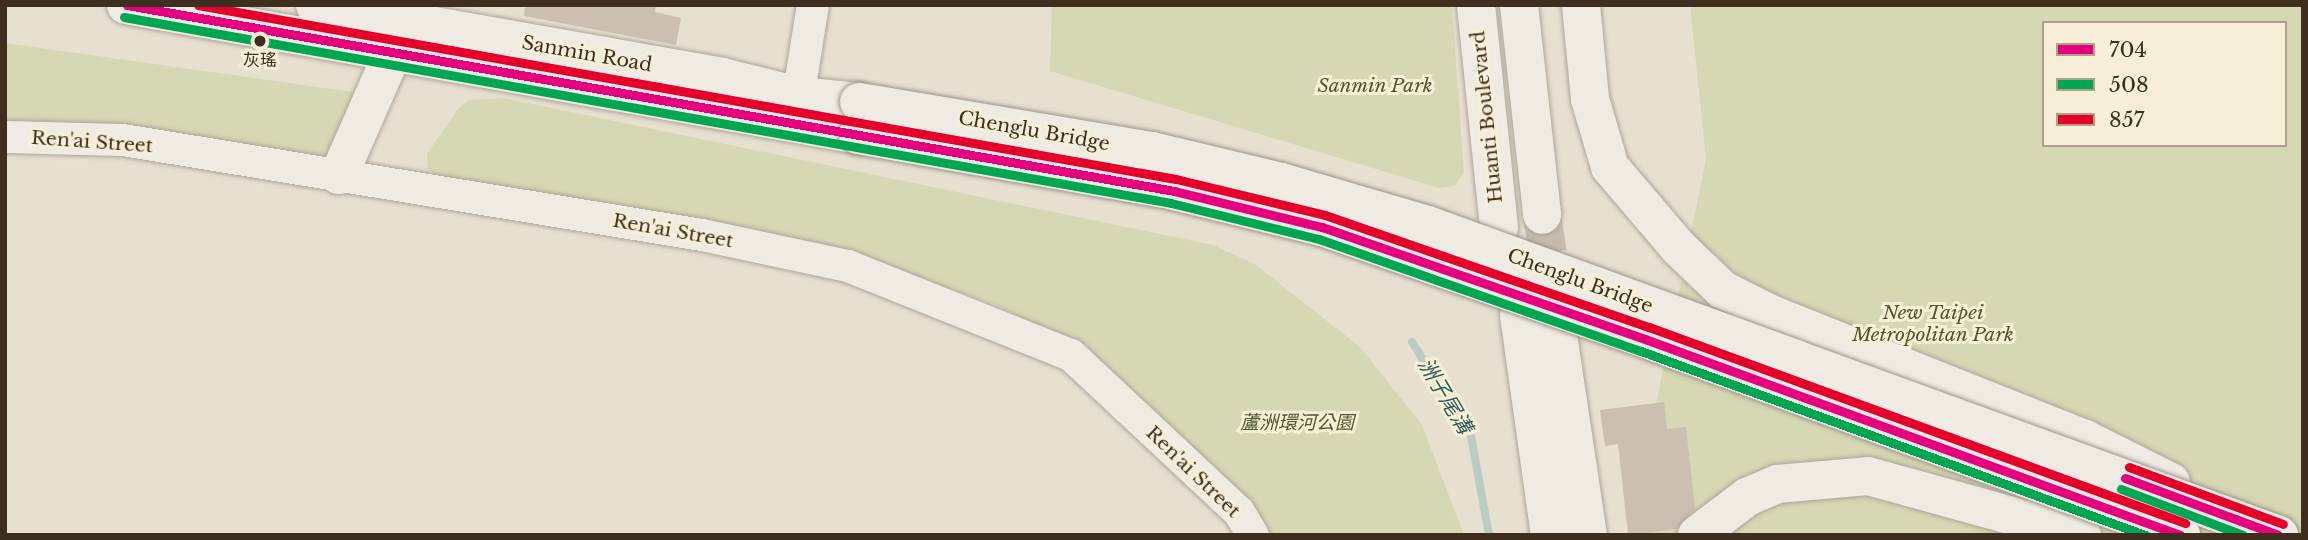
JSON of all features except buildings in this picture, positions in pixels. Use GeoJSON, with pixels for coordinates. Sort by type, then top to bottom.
{"type":"FeatureCollection","features":[{"type":"Feature","properties":{"kind":"main road","name":"Sanmin Road"},"geometry":{"type":"LineString","coordinates":[[126,5],[397,26],[722,77],[796,111],[858,119]]}},
{"type":"Feature","properties":{"kind":"main road","name":"Sanmin Road"},"geometry":{"type":"LineString","coordinates":[[315,5],[397,26]]}},
{"type":"Feature","properties":{"kind":"main road","name":"Huanti Boulevard"},"geometry":{"type":"LineString","coordinates":[[1476,5],[1499,228]]}},
{"type":"Feature","properties":{"kind":"main road"},"geometry":{"type":"LineString","coordinates":[[1519,5],[1542,215]]}},
{"type":"Feature","properties":{"kind":"main road"},"geometry":{"type":"LineString","coordinates":[[1581,5],[1590,99],[1610,167],[1679,248],[1723,290],[1773,315],[2085,439],[2288,535]]}},
{"type":"Feature","properties":{"kind":"main road"},"geometry":{"type":"LineString","coordinates":[[1590,99],[1600,5]]}},
{"type":"Feature","properties":{"kind":"main road"},"geometry":{"type":"LineString","coordinates":[[339,175],[397,26]]}},
{"type":"Feature","properties":{"kind":"main road","name":"Chenglu Bridge"},"geometry":{"type":"LineString","coordinates":[[858,119],[1322,227],[1645,339],[2181,535]]}},
{"type":"Feature","properties":{"kind":"main road","name":"Chenglu Bridge"},"geometry":{"type":"LineString","coordinates":[[858,119],[1153,151],[1281,182],[1428,225],[2279,535]]}},
{"type":"Feature","properties":{"kind":"main road"},"geometry":{"type":"LineString","coordinates":[[1519,315],[1550,535]]}},
{"type":"Feature","properties":{"kind":"main road"},"geometry":{"type":"LineString","coordinates":[[1557,328],[1588,535]]}},
{"type":"Feature","properties":{"kind":"main road"},"geometry":{"type":"LineString","coordinates":[[1697,535],[1747,498],[1777,484],[1868,476],[2082,535]]}},
{"type":"Feature","properties":{"kind":"street"},"geometry":{"type":"LineString","coordinates":[[796,111],[813,5]]}},
{"type":"Feature","properties":{"kind":"street","name":"Ren'ai Street"},"geometry":{"type":"LineString","coordinates":[[5,136],[123,140],[702,235],[848,266],[989,320],[1071,355],[1239,512],[1253,535]]}},
{"type":"Feature","properties":{"kind":"green space","name":"Sanmin Park"},"geometry":{"type":"Polygon","coordinates":[[[1052,5],[1452,5],[1464,173],[1455,186],[1439,188],[1050,71],[1052,5]]]}},
{"type":"Feature","properties":{"kind":"green space","name":"New Taipei Metropolitan Park"},"geometry":{"type":"Polygon","coordinates":[[[1690,5],[2303,5],[2303,535],[1641,535],[1636,502],[1706,159],[1690,5]]]}},
{"type":"Feature","properties":{"kind":"green space"},"geometry":{"type":"Polygon","coordinates":[[[5,43],[374,95],[362,182],[5,132],[5,43]]]}},
{"type":"Feature","properties":{"kind":"green space","name":"蘆洲環河公園"},"geometry":{"type":"Polygon","coordinates":[[[503,98],[1213,245],[1256,265],[1360,347],[1422,425],[1464,535],[1265,535],[1249,512],[1131,389],[1061,340],[997,305],[854,256],[437,178],[428,168],[427,154],[457,110],[469,100],[503,98]]]}},
{"type":"Feature","properties":{"kind":"waterway","name":"洲子尾溝"},"geometry":{"type":"LineString","coordinates":[[1412,342],[1471,436],[1489,535]]}},
{"type":"Feature","properties":{"kind":"tunnel"},"geometry":{"type":"LineString","coordinates":[[1542,215],[1555,301]]}},
{"type":"Feature","properties":{"kind":"transit line","name":"704"},"geometry":{"type":"LineString","coordinates":[[127,5],[1174,191],[1322,227],[1645,339],[2180,535]]}},
{"type":"Feature","properties":{"kind":"transit line","name":"857"},"geometry":{"type":"LineString","coordinates":[[198,5],[1176,179],[1325,215],[1649,327],[2185,523]]}},
{"type":"Feature","properties":{"kind":"transit line","name":"508"},"geometry":{"type":"LineString","coordinates":[[124,17],[1171,203],[1319,239],[1641,351],[2145,535]]}},
{"type":"Feature","properties":{"kind":"transit line","name":"857"},"geometry":{"type":"LineString","coordinates":[[2129,467],[2283,524]]}},
{"type":"Feature","properties":{"kind":"transit line","name":"704"},"geometry":{"type":"LineString","coordinates":[[2125,478],[2278,535]]}},
{"type":"Feature","properties":{"kind":"transit line","name":"508"},"geometry":{"type":"LineString","coordinates":[[2121,489],[2243,535]]}},
{"type":"Feature","properties":{"kind":"place","name":"灰瑤"},"geometry":{"type":"Point","coordinates":[260,41]}}]}
